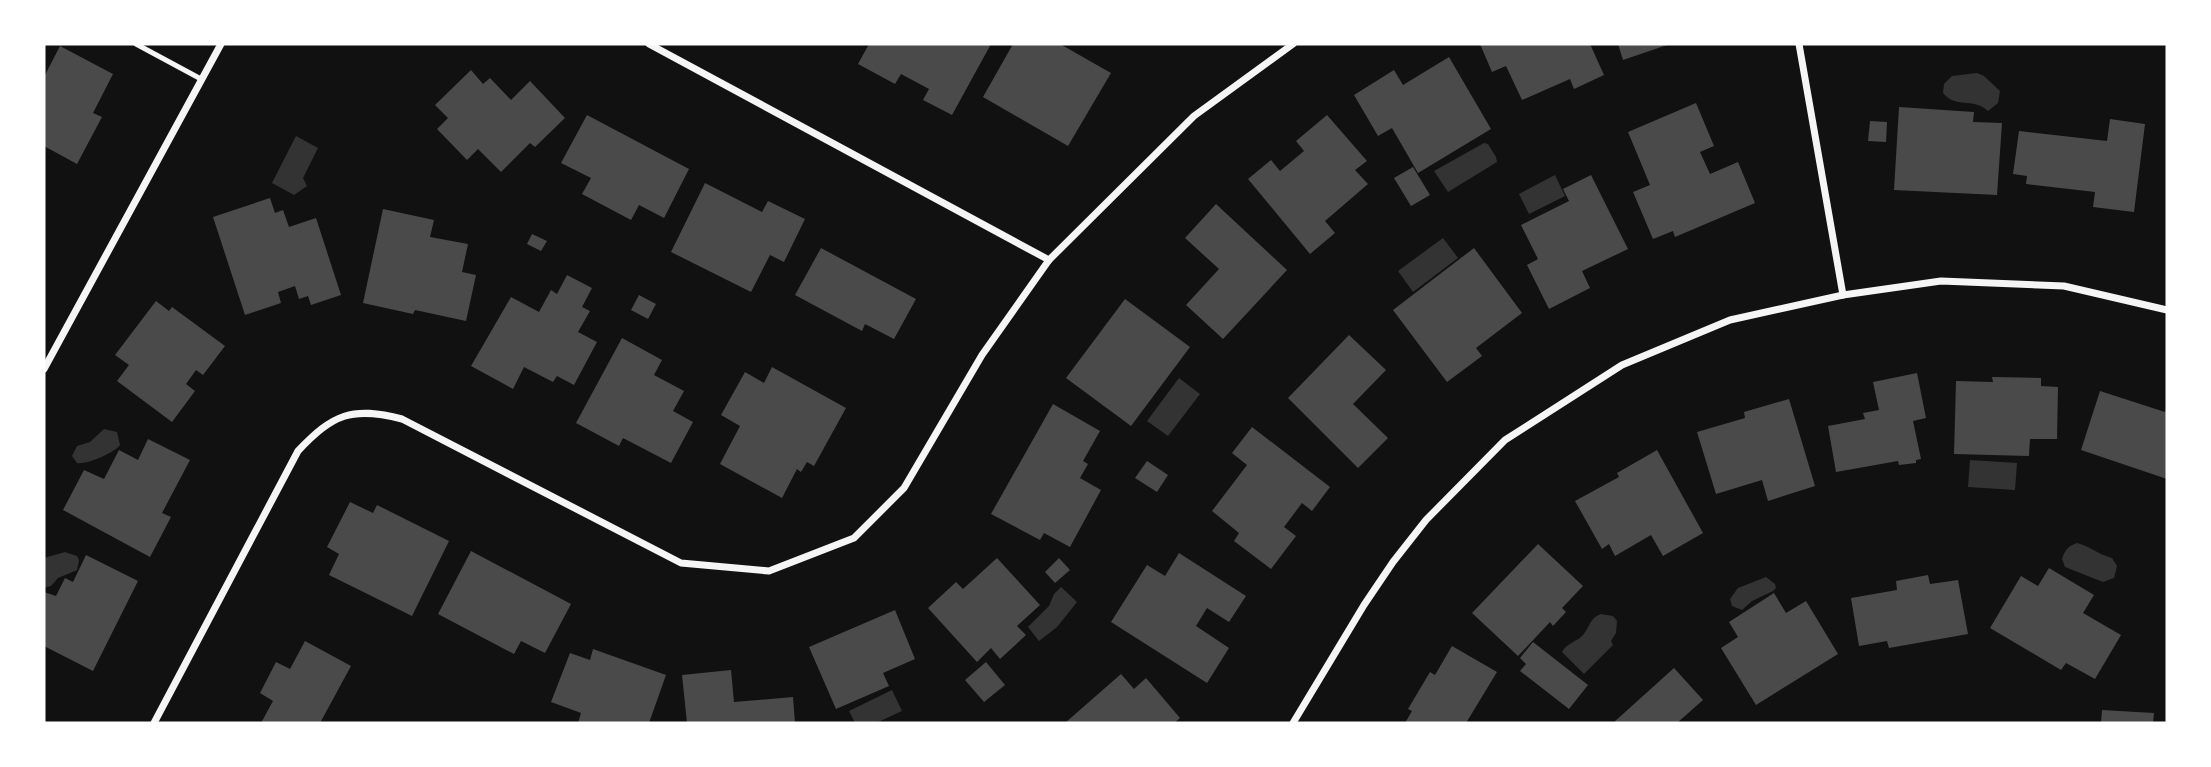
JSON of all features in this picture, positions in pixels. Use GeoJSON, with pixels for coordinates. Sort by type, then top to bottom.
{"type":"FeatureCollection","features":[{"type":"Feature","properties":{"kind":"street"},"geometry":{"type":"LineString","coordinates":[[44,369],[221,44]]}},
{"type":"Feature","properties":{"kind":"street"},"geometry":{"type":"LineString","coordinates":[[649,44],[1049,260]]}},
{"type":"Feature","properties":{"kind":"street"},"geometry":{"type":"LineString","coordinates":[[153,723],[298,451],[319,428],[345,415],[375,412],[402,419],[681,563],[769,571],[854,538],[904,488],[982,355],[1049,260],[1194,116],[1293,44]]}},
{"type":"Feature","properties":{"kind":"street"},"geometry":{"type":"LineString","coordinates":[[1799,44],[1843,295]]}},
{"type":"Feature","properties":{"kind":"street"},"geometry":{"type":"LineString","coordinates":[[1293,723],[1364,605],[1426,520],[1505,440],[1622,365],[1730,320],[1843,295],[1941,281],[2064,286],[2167,310]]}},
{"type":"Feature","properties":{"kind":"lane"},"geometry":{"type":"LineString","coordinates":[[136,44],[201,79]]}},
{"type":"Feature","properties":{"kind":"shaded area"},"geometry":{"type":"Polygon","coordinates":[[[1977,73],[2000,91],[1998,103],[1988,111],[1976,105],[1953,101],[1943,93],[1944,84],[1952,76],[1977,73]]]}},
{"type":"Feature","properties":{"kind":"shaded area"},"geometry":{"type":"Polygon","coordinates":[[[296,136],[318,148],[303,178],[307,186],[294,195],[272,183],[296,136]]]}},
{"type":"Feature","properties":{"kind":"shaded area"},"geometry":{"type":"Polygon","coordinates":[[[1484,143],[1488,144],[1497,162],[1448,192],[1434,171],[1484,143]]]}},
{"type":"Feature","properties":{"kind":"shaded area"},"geometry":{"type":"Polygon","coordinates":[[[1555,175],[1565,196],[1529,214],[1519,194],[1555,175]]]}},
{"type":"Feature","properties":{"kind":"shaded area"},"geometry":{"type":"Polygon","coordinates":[[[1443,238],[1458,258],[1413,292],[1398,271],[1443,238]]]}},
{"type":"Feature","properties":{"kind":"shaded area"},"geometry":{"type":"Polygon","coordinates":[[[1179,378],[1200,394],[1168,436],[1147,421],[1179,378]]]}},
{"type":"Feature","properties":{"kind":"shaded area"},"geometry":{"type":"Polygon","coordinates":[[[104,429],[117,432],[120,445],[100,458],[77,463],[72,456],[77,446],[90,442],[104,429]]]}},
{"type":"Feature","properties":{"kind":"shaded area"},"geometry":{"type":"Polygon","coordinates":[[[1970,460],[2017,463],[2015,490],[1968,487],[1970,460]]]}},
{"type":"Feature","properties":{"kind":"shaded area"},"geometry":{"type":"Polygon","coordinates":[[[2077,543],[2112,558],[2117,566],[2114,578],[2103,582],[2065,567],[2062,559],[2064,553],[2077,543]]]}},
{"type":"Feature","properties":{"kind":"shaded area"},"geometry":{"type":"Polygon","coordinates":[[[65,552],[77,556],[77,570],[44,588],[44,558],[65,552]]]}},
{"type":"Feature","properties":{"kind":"shaded area"},"geometry":{"type":"Polygon","coordinates":[[[1766,577],[1775,584],[1773,591],[1752,601],[1742,610],[1732,606],[1730,599],[1738,588],[1766,577]]]}},
{"type":"Feature","properties":{"kind":"shaded area"},"geometry":{"type":"Polygon","coordinates":[[[1061,587],[1077,602],[1057,627],[1039,641],[1028,627],[1049,606],[1054,594],[1061,587]]]}},
{"type":"Feature","properties":{"kind":"shaded area"},"geometry":{"type":"Polygon","coordinates":[[[1601,614],[1613,616],[1617,621],[1616,633],[1611,641],[1613,645],[1584,674],[1562,652],[1581,637],[1601,614]]]}},
{"type":"Feature","properties":{"kind":"shaded area"},"geometry":{"type":"Polygon","coordinates":[[[892,690],[902,711],[876,723],[855,723],[849,711],[892,690]]]}},
{"type":"Feature","properties":{"kind":"building"},"geometry":{"type":"Polygon","coordinates":[[[869,44],[991,44],[952,115],[923,100],[929,89],[901,74],[895,84],[858,64],[869,44]]]}},
{"type":"Feature","properties":{"kind":"building"},"geometry":{"type":"Polygon","coordinates":[[[1013,44],[1060,44],[1111,73],[1068,146],[983,97],[1013,44]]]}},
{"type":"Feature","properties":{"kind":"building"},"geometry":{"type":"Polygon","coordinates":[[[1480,44],[1590,44],[1604,75],[1574,89],[1570,79],[1522,100],[1506,66],[1492,72],[1480,44]]]}},
{"type":"Feature","properties":{"kind":"building"},"geometry":{"type":"Polygon","coordinates":[[[1618,44],[1670,44],[1623,60],[1618,44]]]}},
{"type":"Feature","properties":{"kind":"building"},"geometry":{"type":"Polygon","coordinates":[[[60,46],[113,74],[93,113],[102,117],[77,164],[44,146],[44,77],[60,46]]]}},
{"type":"Feature","properties":{"kind":"building"},"geometry":{"type":"Polygon","coordinates":[[[1449,57],[1491,129],[1418,173],[1392,128],[1378,136],[1354,95],[1394,70],[1403,85],[1449,57]]]}},
{"type":"Feature","properties":{"kind":"building"},"geometry":{"type":"Polygon","coordinates":[[[471,70],[483,84],[490,78],[511,100],[530,81],[565,118],[535,147],[530,143],[501,172],[478,149],[467,160],[437,129],[448,118],[435,105],[471,70]]]}},
{"type":"Feature","properties":{"kind":"building"},"geometry":{"type":"Polygon","coordinates":[[[1696,103],[1714,146],[1700,152],[1710,174],[1738,162],[1755,203],[1675,237],[1673,231],[1653,239],[1633,192],[1650,185],[1628,132],[1696,103]]]}},
{"type":"Feature","properties":{"kind":"building"},"geometry":{"type":"Polygon","coordinates":[[[1899,107],[1974,112],[1973,122],[2002,123],[1997,195],[1894,190],[1899,107]]]}},
{"type":"Feature","properties":{"kind":"building"},"geometry":{"type":"Polygon","coordinates":[[[587,115],[689,169],[664,218],[639,205],[631,220],[582,194],[591,178],[561,163],[587,115]]]}},
{"type":"Feature","properties":{"kind":"building"},"geometry":{"type":"Polygon","coordinates":[[[1327,115],[1367,161],[1355,170],[1368,184],[1325,221],[1335,233],[1310,254],[1248,179],[1271,160],[1280,171],[1304,151],[1296,141],[1327,115]]]}},
{"type":"Feature","properties":{"kind":"building"},"geometry":{"type":"Polygon","coordinates":[[[2110,119],[2145,124],[2134,212],[2093,207],[2095,192],[2026,184],[2027,176],[2013,174],[2019,131],[2107,141],[2110,119]]]}},
{"type":"Feature","properties":{"kind":"building"},"geometry":{"type":"Polygon","coordinates":[[[1870,121],[1887,122],[1886,142],[1868,141],[1870,121]]]}},
{"type":"Feature","properties":{"kind":"building"},"geometry":{"type":"Polygon","coordinates":[[[1413,167],[1430,195],[1411,206],[1394,178],[1413,167]]]}},
{"type":"Feature","properties":{"kind":"building"},"geometry":{"type":"Polygon","coordinates":[[[1591,175],[1628,249],[1582,271],[1590,288],[1549,309],[1527,265],[1538,259],[1521,225],[1569,201],[1563,189],[1591,175]]]}},
{"type":"Feature","properties":{"kind":"building"},"geometry":{"type":"Polygon","coordinates":[[[705,183],[762,212],[768,201],[805,219],[784,262],[770,255],[751,292],[671,252],[705,183]]]}},
{"type":"Feature","properties":{"kind":"building"},"geometry":{"type":"Polygon","coordinates":[[[270,198],[275,213],[283,210],[289,227],[316,218],[341,295],[311,305],[308,296],[299,299],[295,286],[278,292],[281,303],[245,315],[213,217],[270,198]]]}},
{"type":"Feature","properties":{"kind":"building"},"geometry":{"type":"Polygon","coordinates":[[[1216,204],[1287,270],[1223,339],[1186,305],[1219,269],[1185,238],[1216,204]]]}},
{"type":"Feature","properties":{"kind":"building"},"geometry":{"type":"Polygon","coordinates":[[[383,209],[434,220],[430,237],[468,244],[462,272],[476,275],[466,321],[415,310],[413,314],[363,303],[383,209]]]}},
{"type":"Feature","properties":{"kind":"building"},"geometry":{"type":"Polygon","coordinates":[[[532,234],[547,241],[541,251],[527,244],[532,234]]]}},
{"type":"Feature","properties":{"kind":"building"},"geometry":{"type":"Polygon","coordinates":[[[821,248],[916,299],[894,339],[865,324],[862,331],[795,295],[821,248]]]}},
{"type":"Feature","properties":{"kind":"building"},"geometry":{"type":"Polygon","coordinates":[[[1474,248],[1522,313],[1476,348],[1482,356],[1447,382],[1393,310],[1474,248]]]}},
{"type":"Feature","properties":{"kind":"building"},"geometry":{"type":"Polygon","coordinates":[[[567,275],[592,288],[582,307],[590,311],[578,332],[597,342],[574,385],[557,376],[553,382],[524,367],[513,389],[471,366],[511,297],[539,312],[551,290],[557,294],[567,275]]]}},
{"type":"Feature","properties":{"kind":"building"},"geometry":{"type":"Polygon","coordinates":[[[639,295],[656,304],[648,319],[631,310],[639,295]]]}},
{"type":"Feature","properties":{"kind":"building"},"geometry":{"type":"Polygon","coordinates":[[[1125,299],[1190,347],[1131,426],[1066,378],[1125,299]]]}},
{"type":"Feature","properties":{"kind":"building"},"geometry":{"type":"Polygon","coordinates":[[[156,301],[169,311],[172,307],[225,346],[203,375],[196,370],[186,384],[195,391],[172,422],[117,381],[129,365],[115,355],[156,301]]]}},
{"type":"Feature","properties":{"kind":"building"},"geometry":{"type":"Polygon","coordinates":[[[1349,335],[1386,370],[1353,404],[1388,438],[1358,468],[1288,398],[1349,335]]]}},
{"type":"Feature","properties":{"kind":"building"},"geometry":{"type":"Polygon","coordinates":[[[622,338],[662,360],[654,375],[684,391],[673,411],[693,422],[671,463],[623,438],[619,446],[576,423],[622,338]]]}},
{"type":"Feature","properties":{"kind":"building"},"geometry":{"type":"Polygon","coordinates":[[[772,367],[846,408],[814,466],[807,462],[801,472],[797,469],[782,498],[720,464],[740,426],[721,415],[745,372],[764,383],[772,367]]]}},
{"type":"Feature","properties":{"kind":"building"},"geometry":{"type":"Polygon","coordinates":[[[1917,373],[1926,418],[1913,421],[1921,459],[1916,460],[1916,463],[1899,465],[1898,461],[1836,472],[1828,426],[1865,419],[1863,413],[1879,410],[1873,382],[1917,373]]]}},
{"type":"Feature","properties":{"kind":"building"},"geometry":{"type":"Polygon","coordinates":[[[1992,377],[2041,378],[2041,386],[2058,387],[2057,439],[2030,439],[2029,456],[1954,454],[1956,381],[1993,382],[1992,377]]]}},
{"type":"Feature","properties":{"kind":"building"},"geometry":{"type":"Polygon","coordinates":[[[2100,391],[2165,412],[2167,406],[2167,479],[2081,450],[2100,391]]]}},
{"type":"Feature","properties":{"kind":"building"},"geometry":{"type":"Polygon","coordinates":[[[1789,399],[1815,486],[1768,501],[1762,480],[1716,494],[1697,432],[1745,418],[1744,412],[1789,399]]]}},
{"type":"Feature","properties":{"kind":"building"},"geometry":{"type":"Polygon","coordinates":[[[1053,404],[1100,431],[1083,461],[1088,464],[1080,478],[1101,490],[1070,547],[1044,533],[1040,540],[991,514],[1053,404]]]}},
{"type":"Feature","properties":{"kind":"building"},"geometry":{"type":"Polygon","coordinates":[[[1252,427],[1330,487],[1312,511],[1302,503],[1284,527],[1296,536],[1271,569],[1234,541],[1239,533],[1212,511],[1247,465],[1232,453],[1252,427]]]}},
{"type":"Feature","properties":{"kind":"building"},"geometry":{"type":"Polygon","coordinates":[[[148,439],[190,460],[162,513],[171,517],[150,557],[63,510],[84,470],[104,479],[119,450],[138,460],[148,439]]]}},
{"type":"Feature","properties":{"kind":"building"},"geometry":{"type":"Polygon","coordinates":[[[1657,450],[1703,533],[1663,556],[1651,535],[1615,556],[1609,544],[1602,549],[1575,501],[1619,477],[1617,473],[1657,450]]]}},
{"type":"Feature","properties":{"kind":"building"},"geometry":{"type":"Polygon","coordinates":[[[1147,461],[1168,475],[1157,492],[1135,478],[1147,461]]]}},
{"type":"Feature","properties":{"kind":"building"},"geometry":{"type":"Polygon","coordinates":[[[350,502],[373,513],[377,505],[449,541],[412,616],[329,575],[339,554],[327,547],[350,502]]]}},
{"type":"Feature","properties":{"kind":"building"},"geometry":{"type":"Polygon","coordinates":[[[1538,544],[1583,586],[1562,608],[1566,612],[1553,626],[1550,622],[1518,656],[1472,613],[1538,544]]]}},
{"type":"Feature","properties":{"kind":"building"},"geometry":{"type":"Polygon","coordinates":[[[471,551],[571,604],[545,653],[521,641],[514,654],[438,614],[471,551]]]}},
{"type":"Feature","properties":{"kind":"building"},"geometry":{"type":"Polygon","coordinates":[[[1179,553],[1246,596],[1229,622],[1207,608],[1196,626],[1229,648],[1207,683],[1111,622],[1147,565],[1165,576],[1179,553]]]}},
{"type":"Feature","properties":{"kind":"building"},"geometry":{"type":"Polygon","coordinates":[[[86,555],[138,581],[93,671],[44,646],[44,592],[56,596],[65,578],[73,582],[86,555]]]}},
{"type":"Feature","properties":{"kind":"building"},"geometry":{"type":"Polygon","coordinates":[[[997,558],[1040,605],[1017,626],[1026,635],[1000,659],[991,648],[977,662],[928,608],[956,582],[963,589],[997,558]]]}},
{"type":"Feature","properties":{"kind":"building"},"geometry":{"type":"Polygon","coordinates":[[[1059,558],[1070,570],[1055,583],[1045,572],[1059,558]]]}},
{"type":"Feature","properties":{"kind":"building"},"geometry":{"type":"Polygon","coordinates":[[[2049,568],[2094,595],[2083,613],[2121,635],[2095,679],[2066,663],[2061,670],[1990,628],[2021,576],[2038,586],[2049,568]]]}},
{"type":"Feature","properties":{"kind":"building"},"geometry":{"type":"Polygon","coordinates":[[[1928,575],[1930,584],[1958,580],[1968,634],[1889,648],[1887,641],[1859,646],[1851,598],[1897,590],[1896,581],[1928,575]]]}},
{"type":"Feature","properties":{"kind":"building"},"geometry":{"type":"Polygon","coordinates":[[[1774,593],[1786,613],[1806,601],[1838,654],[1756,705],[1721,648],[1738,637],[1729,622],[1774,593]]]}},
{"type":"Feature","properties":{"kind":"building"},"geometry":{"type":"Polygon","coordinates":[[[895,610],[915,659],[883,673],[889,686],[836,709],[809,647],[895,610]]]}},
{"type":"Feature","properties":{"kind":"building"},"geometry":{"type":"Polygon","coordinates":[[[305,641],[351,666],[320,723],[261,723],[273,701],[260,693],[276,662],[290,669],[305,641]]]}},
{"type":"Feature","properties":{"kind":"building"},"geometry":{"type":"Polygon","coordinates":[[[1533,642],[1588,685],[1569,709],[1520,671],[1526,664],[1520,658],[1533,642]]]}},
{"type":"Feature","properties":{"kind":"building"},"geometry":{"type":"Polygon","coordinates":[[[1452,646],[1497,672],[1466,723],[1405,723],[1412,711],[1408,709],[1430,672],[1435,675],[1452,646]]]}},
{"type":"Feature","properties":{"kind":"building"},"geometry":{"type":"Polygon","coordinates":[[[593,649],[666,675],[649,723],[578,723],[581,713],[551,702],[570,653],[590,660],[593,649]]]}},
{"type":"Feature","properties":{"kind":"building"},"geometry":{"type":"Polygon","coordinates":[[[986,662],[1005,685],[984,702],[965,680],[986,662]]]}},
{"type":"Feature","properties":{"kind":"building"},"geometry":{"type":"Polygon","coordinates":[[[1674,668],[1703,700],[1677,723],[1613,723],[1674,668]]]}},
{"type":"Feature","properties":{"kind":"building"},"geometry":{"type":"Polygon","coordinates":[[[731,670],[734,702],[793,697],[795,723],[687,723],[682,675],[731,670]]]}},
{"type":"Feature","properties":{"kind":"building"},"geometry":{"type":"Polygon","coordinates":[[[1121,674],[1134,689],[1146,678],[1180,718],[1174,723],[1065,723],[1121,674]]]}},
{"type":"Feature","properties":{"kind":"building"},"geometry":{"type":"Polygon","coordinates":[[[2102,710],[2154,713],[2153,723],[2101,723],[2102,710]]]}}]}
